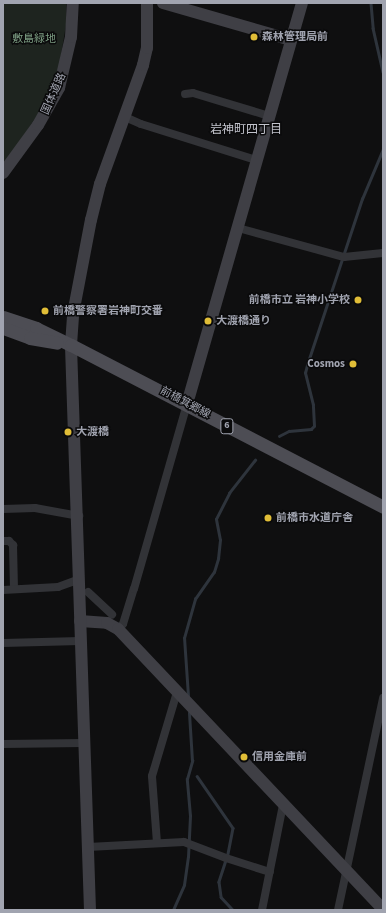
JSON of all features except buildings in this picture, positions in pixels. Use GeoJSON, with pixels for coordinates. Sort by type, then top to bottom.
{"type":"FeatureCollection","features":[{"type":"Feature","properties":{"kind":"main road","name":"前橋箕郷線"},"geometry":{"type":"LineString","coordinates":[[4,323],[36,328],[187,404],[383,507]]}},
{"type":"Feature","properties":{"kind":"street","name":"国体道路"},"geometry":{"type":"LineString","coordinates":[[3,173],[38,125],[59,88],[67,62],[71,37],[72,3]]}},
{"type":"Feature","properties":{"kind":"street"},"geometry":{"type":"LineString","coordinates":[[90,910],[80,641],[79,516],[71,345],[73,314],[91,220],[100,184],[144,65],[147,48],[147,3]]}},
{"type":"Feature","properties":{"kind":"street"},"geometry":{"type":"LineString","coordinates":[[163,3],[291,40]]}},
{"type":"Feature","properties":{"kind":"street"},"geometry":{"type":"LineString","coordinates":[[118,629],[123,624],[134,589],[302,3]]}},
{"type":"Feature","properties":{"kind":"street"},"geometry":{"type":"LineString","coordinates":[[185,94],[193,93],[269,116]]}},
{"type":"Feature","properties":{"kind":"street"},"geometry":{"type":"LineString","coordinates":[[125,117],[148,127],[256,160]]}},
{"type":"Feature","properties":{"kind":"street"},"geometry":{"type":"LineString","coordinates":[[238,228],[344,257],[383,253]]}},
{"type":"Feature","properties":{"kind":"street"},"geometry":{"type":"LineString","coordinates":[[3,509],[35,508],[79,516]]}},
{"type":"Feature","properties":{"kind":"street"},"geometry":{"type":"LineString","coordinates":[[3,541],[10,541],[13,545],[14,589]]}},
{"type":"Feature","properties":{"kind":"street"},"geometry":{"type":"LineString","coordinates":[[3,590],[58,587],[80,579]]}},
{"type":"Feature","properties":{"kind":"street"},"geometry":{"type":"LineString","coordinates":[[88,592],[112,614]]}},
{"type":"Feature","properties":{"kind":"street"},"geometry":{"type":"LineString","coordinates":[[80,621],[107,623],[118,629],[383,909]]}},
{"type":"Feature","properties":{"kind":"street"},"geometry":{"type":"LineString","coordinates":[[3,643],[80,641]]}},
{"type":"Feature","properties":{"kind":"street"},"geometry":{"type":"LineString","coordinates":[[157,844],[152,776],[177,692]]}},
{"type":"Feature","properties":{"kind":"street"},"geometry":{"type":"LineString","coordinates":[[338,910],[348,872],[383,698]]}},
{"type":"Feature","properties":{"kind":"street"},"geometry":{"type":"LineString","coordinates":[[3,744],[83,744]]}},
{"type":"Feature","properties":{"kind":"street"},"geometry":{"type":"LineString","coordinates":[[262,910],[283,804]]}},
{"type":"Feature","properties":{"kind":"street"},"geometry":{"type":"LineString","coordinates":[[88,847],[184,842],[226,858],[270,872]]}},
{"type":"Feature","properties":{"kind":"green space","name":"敷島緑地"},"geometry":{"type":"Polygon","coordinates":[[[3,3],[66,3],[66,25],[57,79],[46,103],[3,165],[3,3]]]}},
{"type":"Feature","properties":{"kind":"waterway"},"geometry":{"type":"LineString","coordinates":[[371,3],[373,28],[383,72]]}},
{"type":"Feature","properties":{"kind":"waterway"},"geometry":{"type":"LineString","coordinates":[[279,436],[289,431],[311,429],[314,426],[313,405],[305,373],[362,199],[383,149]]}},
{"type":"Feature","properties":{"kind":"waterway"},"geometry":{"type":"LineString","coordinates":[[188,696],[184,638],[195,599],[214,572],[218,559],[220,540],[216,519],[229,493],[255,460]]}},
{"type":"Feature","properties":{"kind":"waterway"},"geometry":{"type":"LineString","coordinates":[[173,910],[184,885],[188,857],[190,816],[187,779],[192,761],[189,713]]}},
{"type":"Feature","properties":{"kind":"waterway"},"geometry":{"type":"LineString","coordinates":[[197,776],[233,828],[227,858]]}},
{"type":"Feature","properties":{"kind":"waterway"},"geometry":{"type":"LineString","coordinates":[[226,860],[219,882],[221,897],[233,910]]}},
{"type":"Feature","properties":{"kind":"place","name":"森林管理局前"},"geometry":{"type":"Point","coordinates":[254,37]}},
{"type":"Feature","properties":{"kind":"place","name":"前橋市立 岩神小学校"},"geometry":{"type":"Point","coordinates":[358,300]}},
{"type":"Feature","properties":{"kind":"place","name":"前橋警察署岩神町交番"},"geometry":{"type":"Point","coordinates":[45,311]}},
{"type":"Feature","properties":{"kind":"place","name":"大渡橋通り"},"geometry":{"type":"Point","coordinates":[208,321]}},
{"type":"Feature","properties":{"kind":"place","name":"Cosmos"},"geometry":{"type":"Point","coordinates":[353,364]}},
{"type":"Feature","properties":{"kind":"place","name":"大渡橋"},"geometry":{"type":"Point","coordinates":[68,432]}},
{"type":"Feature","properties":{"kind":"place","name":"前橋市水道庁舎"},"geometry":{"type":"Point","coordinates":[268,518]}},
{"type":"Feature","properties":{"kind":"place","name":"信用金庫前"},"geometry":{"type":"Point","coordinates":[244,757]}},
{"type":"Feature","properties":{"kind":"district","name":"岩神町四丁目"},"geometry":{"type":"Point","coordinates":[246,130]}}]}
